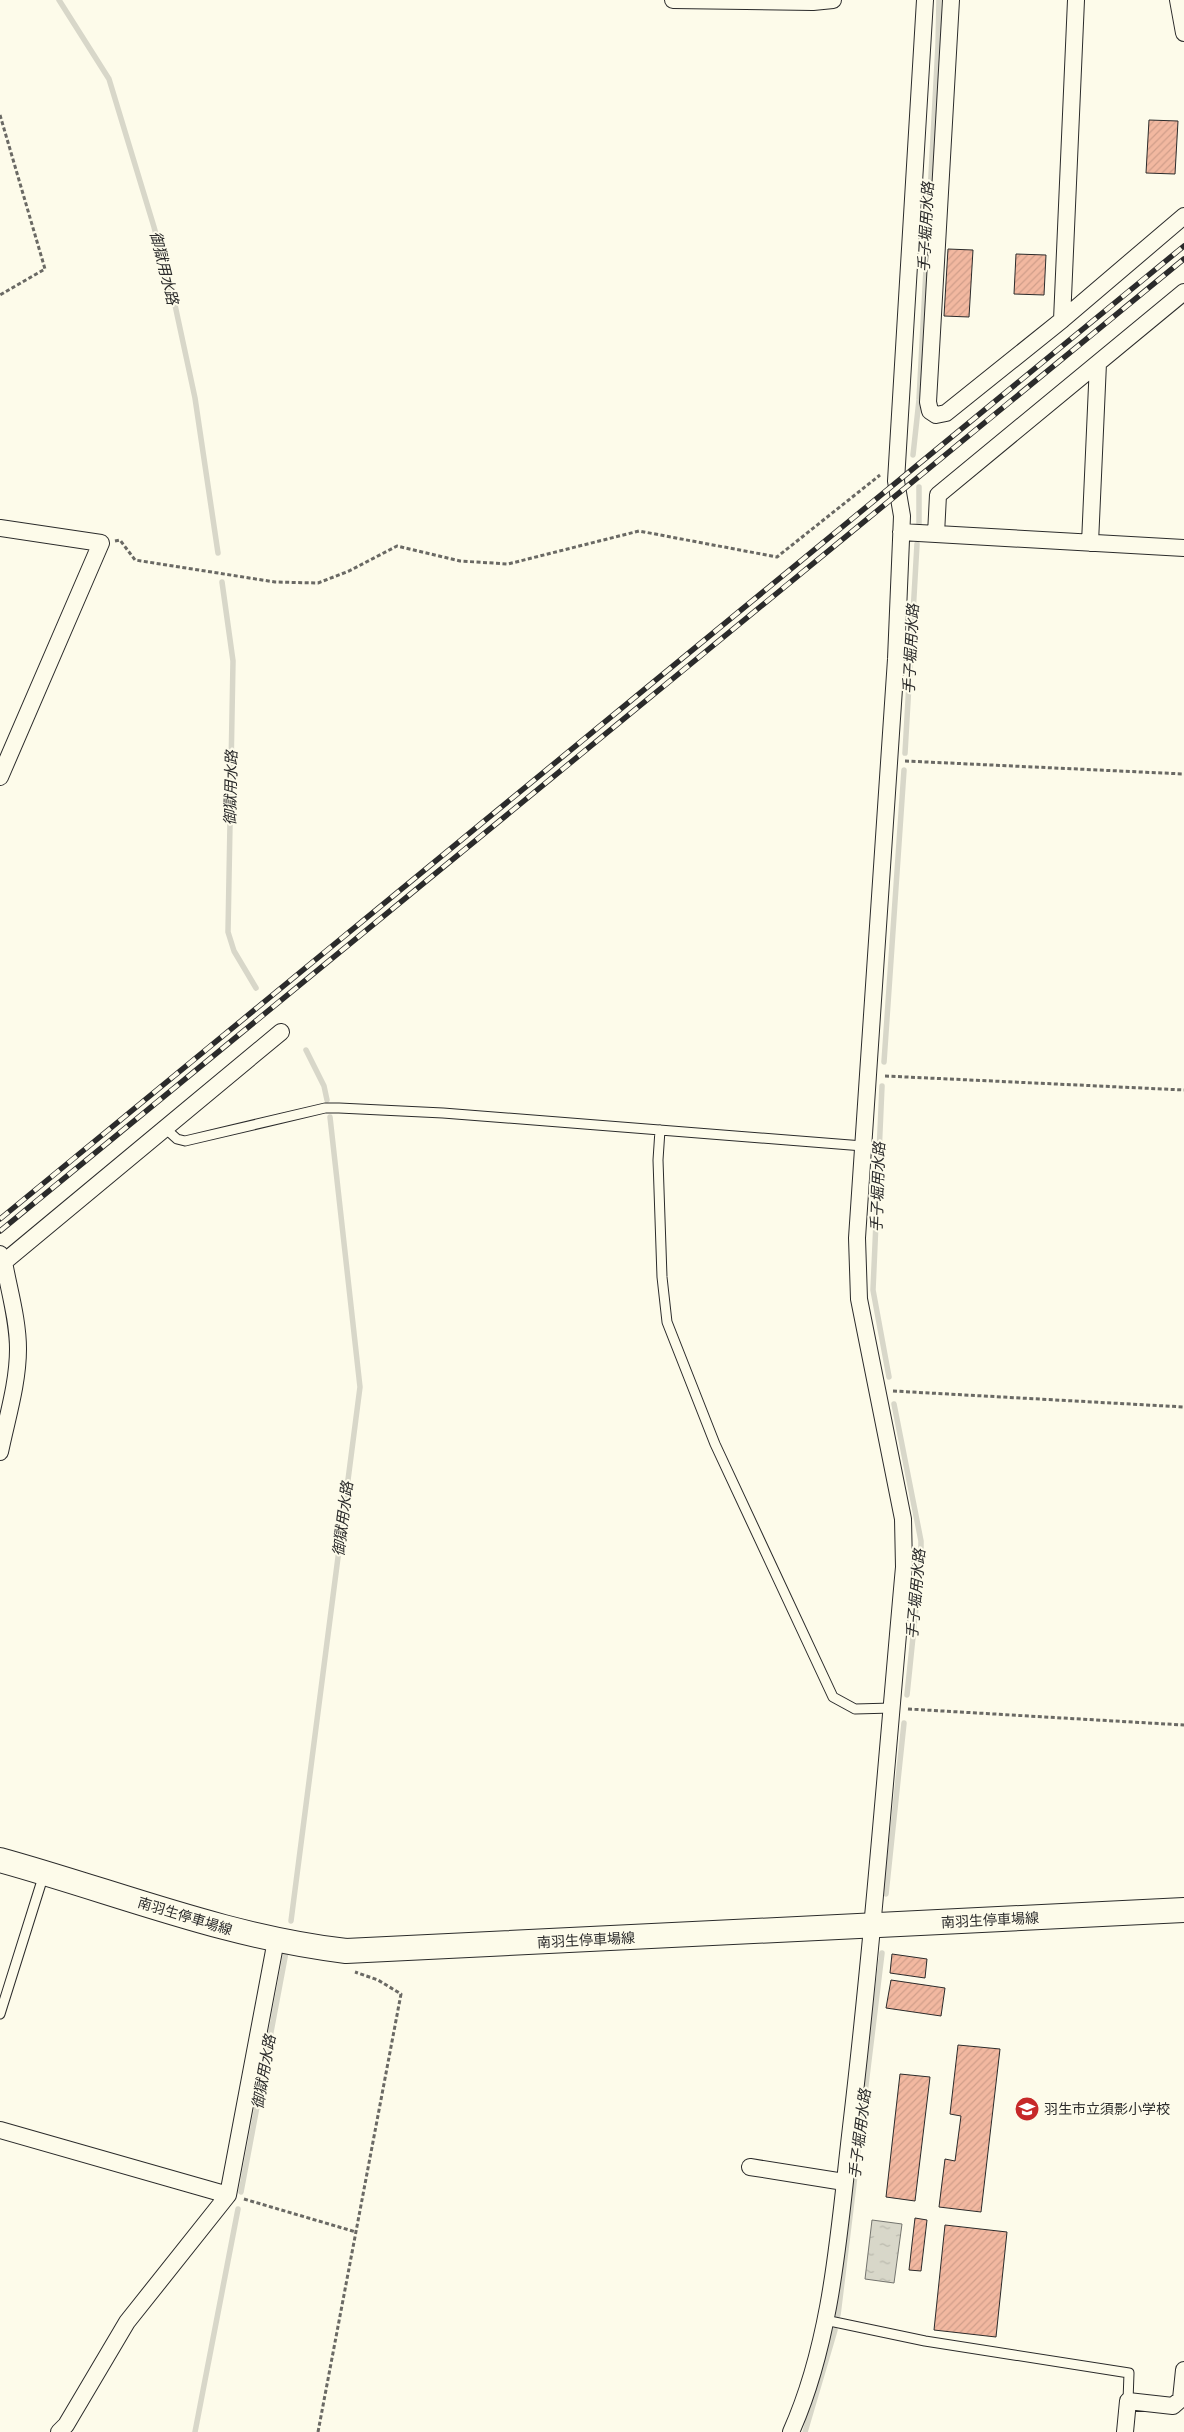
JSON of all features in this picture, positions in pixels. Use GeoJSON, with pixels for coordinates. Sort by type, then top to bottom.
{"type":"FeatureCollection","features":[{"type":"Feature","properties":{"kind":"main road","name":"南羽生停車場線"},"geometry":{"type":"LineString","coordinates":[[0,1860],[193,1919],[276,1940],[346,1951],[1184,1910]]}},
{"type":"Feature","properties":{"kind":"street"},"geometry":{"type":"LineString","coordinates":[[673,0],[793,2],[833,0]]}},
{"type":"Feature","properties":{"kind":"street"},"geometry":{"type":"LineString","coordinates":[[790,2432],[806,2394],[825,2320],[844,2182],[873,1926],[904,1567],[904,1519],[864,1334],[857,1273],[863,1146],[890,760],[902,516],[896,482],[925,0]]}},
{"type":"Feature","properties":{"kind":"street"},"geometry":{"type":"LineString","coordinates":[[951,0],[928,402],[930,411],[936,415],[946,413],[1062,320],[1184,216]]}},
{"type":"Feature","properties":{"kind":"street"},"geometry":{"type":"LineString","coordinates":[[1062,320],[1076,0]]}},
{"type":"Feature","properties":{"kind":"street"},"geometry":{"type":"LineString","coordinates":[[1178,0],[1184,33]]}},
{"type":"Feature","properties":{"kind":"street"},"geometry":{"type":"LineString","coordinates":[[936,534],[938,495],[1184,292]]}},
{"type":"Feature","properties":{"kind":"street"},"geometry":{"type":"LineString","coordinates":[[1090,543],[1098,363]]}},
{"type":"Feature","properties":{"kind":"street"},"geometry":{"type":"LineString","coordinates":[[0,528],[101,543],[0,777]]}},
{"type":"Feature","properties":{"kind":"street"},"geometry":{"type":"LineString","coordinates":[[901,532],[1184,548]]}},
{"type":"Feature","properties":{"kind":"street"},"geometry":{"type":"LineString","coordinates":[[0,1452],[14,1382],[18,1349],[14,1317],[2,1258],[166,1129],[281,1032]]}},
{"type":"Feature","properties":{"kind":"street"},"geometry":{"type":"LineString","coordinates":[[59,2432],[66,2425],[127,2322],[228,2195],[276,1940]]}},
{"type":"Feature","properties":{"kind":"street"},"geometry":{"type":"LineString","coordinates":[[0,2130],[228,2195]]}},
{"type":"Feature","properties":{"kind":"street"},"geometry":{"type":"LineString","coordinates":[[750,2166],[844,2182]]}},
{"type":"Feature","properties":{"kind":"street"},"geometry":{"type":"LineString","coordinates":[[1125,2432],[1128,2401],[1173,2406],[1181,2399],[1184,2370]]}},
{"type":"Feature","properties":{"kind":"lane"},"geometry":{"type":"LineString","coordinates":[[166,1129],[178,1139],[185,1141],[325,1108],[339,1108],[863,1146]]}},
{"type":"Feature","properties":{"kind":"lane"},"geometry":{"type":"LineString","coordinates":[[660,1130],[658,1160],[662,1277],[667,1322],[715,1444],[833,1697],[855,1709],[892,1708]]}},
{"type":"Feature","properties":{"kind":"lane"},"geometry":{"type":"LineString","coordinates":[[0,2014],[44,1872]]}},
{"type":"Feature","properties":{"kind":"lane"},"geometry":{"type":"LineString","coordinates":[[825,2320],[925,2341],[1130,2373],[1128,2401]]}},
{"type":"Feature","properties":{"kind":"path"},"geometry":{"type":"LineString","coordinates":[[0,115],[45,269],[0,295]]}},
{"type":"Feature","properties":{"kind":"path"},"geometry":{"type":"LineString","coordinates":[[101,543],[120,540],[135,560],[275,582],[318,583],[349,571],[397,546],[460,561],[508,564],[639,531],[777,557],[898,460]]}},
{"type":"Feature","properties":{"kind":"path"},"geometry":{"type":"LineString","coordinates":[[890,760],[1184,774]]}},
{"type":"Feature","properties":{"kind":"path"},"geometry":{"type":"LineString","coordinates":[[868,1075],[1184,1090]]}},
{"type":"Feature","properties":{"kind":"path"},"geometry":{"type":"LineString","coordinates":[[877,1393],[894,1390],[1184,1407]]}},
{"type":"Feature","properties":{"kind":"path"},"geometry":{"type":"LineString","coordinates":[[892,1708],[1184,1725]]}},
{"type":"Feature","properties":{"kind":"path"},"geometry":{"type":"LineString","coordinates":[[318,2432],[401,1994],[378,1980],[355,1972],[346,1951]]}},
{"type":"Feature","properties":{"kind":"path"},"geometry":{"type":"LineString","coordinates":[[228,2195],[356,2232]]}},
{"type":"Feature","properties":{"kind":"water"},"geometry":{"type":"Polygon","coordinates":[[[872,2220],[902,2224],[894,2283],[865,2279],[872,2220]]]}},
{"type":"Feature","properties":{"kind":"building"},"geometry":{"type":"Polygon","coordinates":[[[1149,120],[1178,121],[1175,174],[1146,173],[1149,120]]]}},
{"type":"Feature","properties":{"kind":"building"},"geometry":{"type":"Polygon","coordinates":[[[948,249],[973,250],[969,317],[944,316],[948,249]]]}},
{"type":"Feature","properties":{"kind":"building"},"geometry":{"type":"Polygon","coordinates":[[[1016,254],[1046,255],[1044,295],[1014,294],[1016,254]]]}},
{"type":"Feature","properties":{"kind":"building"},"geometry":{"type":"Polygon","coordinates":[[[892,1954],[927,1959],[925,1978],[890,1973],[892,1954]]]}},
{"type":"Feature","properties":{"kind":"building"},"geometry":{"type":"Polygon","coordinates":[[[891,1980],[945,1988],[941,2016],[886,2008],[891,1980]]]}},
{"type":"Feature","properties":{"kind":"building"},"geometry":{"type":"Polygon","coordinates":[[[958,2045],[1000,2049],[981,2212],[939,2207],[945,2159],[955,2161],[961,2116],[950,2114],[958,2045]]]}},
{"type":"Feature","properties":{"kind":"building"},"geometry":{"type":"Polygon","coordinates":[[[900,2074],[930,2077],[915,2201],[886,2197],[900,2074]]]}},
{"type":"Feature","properties":{"kind":"building"},"geometry":{"type":"Polygon","coordinates":[[[915,2218],[927,2220],[921,2271],[909,2270],[915,2218]]]}},
{"type":"Feature","properties":{"kind":"building"},"geometry":{"type":"Polygon","coordinates":[[[945,2225],[1007,2232],[996,2337],[934,2330],[945,2225]]]}},
{"type":"Feature","properties":{"kind":"waterway","name":"御獄用水路"},"geometry":{"type":"LineString","coordinates":[[59,0],[109,79],[154,227],[175,305],[195,398],[218,553]]}},
{"type":"Feature","properties":{"kind":"waterway","name":"手子堀用水路"},"geometry":{"type":"LineString","coordinates":[[913,455],[919,400],[939,0]]}},
{"type":"Feature","properties":{"kind":"waterway","name":"手子堀用水路"},"geometry":{"type":"LineString","coordinates":[[919,487],[919,525]]}},
{"type":"Feature","properties":{"kind":"waterway","name":"手子堀用水路"},"geometry":{"type":"LineString","coordinates":[[905,753],[917,544]]}},
{"type":"Feature","properties":{"kind":"waterway","name":"御獄用水路"},"geometry":{"type":"LineString","coordinates":[[222,582],[233,661],[228,932],[234,951],[256,988]]}},
{"type":"Feature","properties":{"kind":"waterway","name":"手子堀用水路"},"geometry":{"type":"LineString","coordinates":[[884,1062],[904,770]]}},
{"type":"Feature","properties":{"kind":"waterway","name":"御獄用水路"},"geometry":{"type":"LineString","coordinates":[[306,1050],[324,1086],[327,1100]]}},
{"type":"Feature","properties":{"kind":"waterway","name":"手子堀用水路"},"geometry":{"type":"LineString","coordinates":[[882,1086],[873,1290],[889,1377]]}},
{"type":"Feature","properties":{"kind":"waterway","name":"御獄用水路"},"geometry":{"type":"LineString","coordinates":[[291,1921],[360,1387],[330,1117]]}},
{"type":"Feature","properties":{"kind":"waterway","name":"手子堀用水路"},"geometry":{"type":"LineString","coordinates":[[894,1404],[921,1541],[921,1559],[907,1695]]}},
{"type":"Feature","properties":{"kind":"waterway","name":"手子堀用水路"},"geometry":{"type":"LineString","coordinates":[[886,1894],[904,1723]]}},
{"type":"Feature","properties":{"kind":"waterway","name":"御獄用水路"},"geometry":{"type":"LineString","coordinates":[[241,2192],[286,1952]]}},
{"type":"Feature","properties":{"kind":"waterway","name":"手子堀用水路"},"geometry":{"type":"LineString","coordinates":[[838,2315],[882,1953]]}},
{"type":"Feature","properties":{"kind":"waterway","name":"御獄用水路"},"geometry":{"type":"LineString","coordinates":[[195,2432],[238,2209]]}},
{"type":"Feature","properties":{"kind":"waterway","name":"手子堀用水路"},"geometry":{"type":"LineString","coordinates":[[805,2432],[835,2330]]}},
{"type":"Feature","properties":{"kind":"railway"},"geometry":{"type":"LineString","coordinates":[[0,1219],[1184,246]]}},
{"type":"Feature","properties":{"kind":"railway"},"geometry":{"type":"LineString","coordinates":[[0,1231],[1184,259]]}},
{"type":"Feature","properties":{"kind":"place","name":"羽生市立須影小学校"},"geometry":{"type":"Point","coordinates":[1027,2109]}}]}
